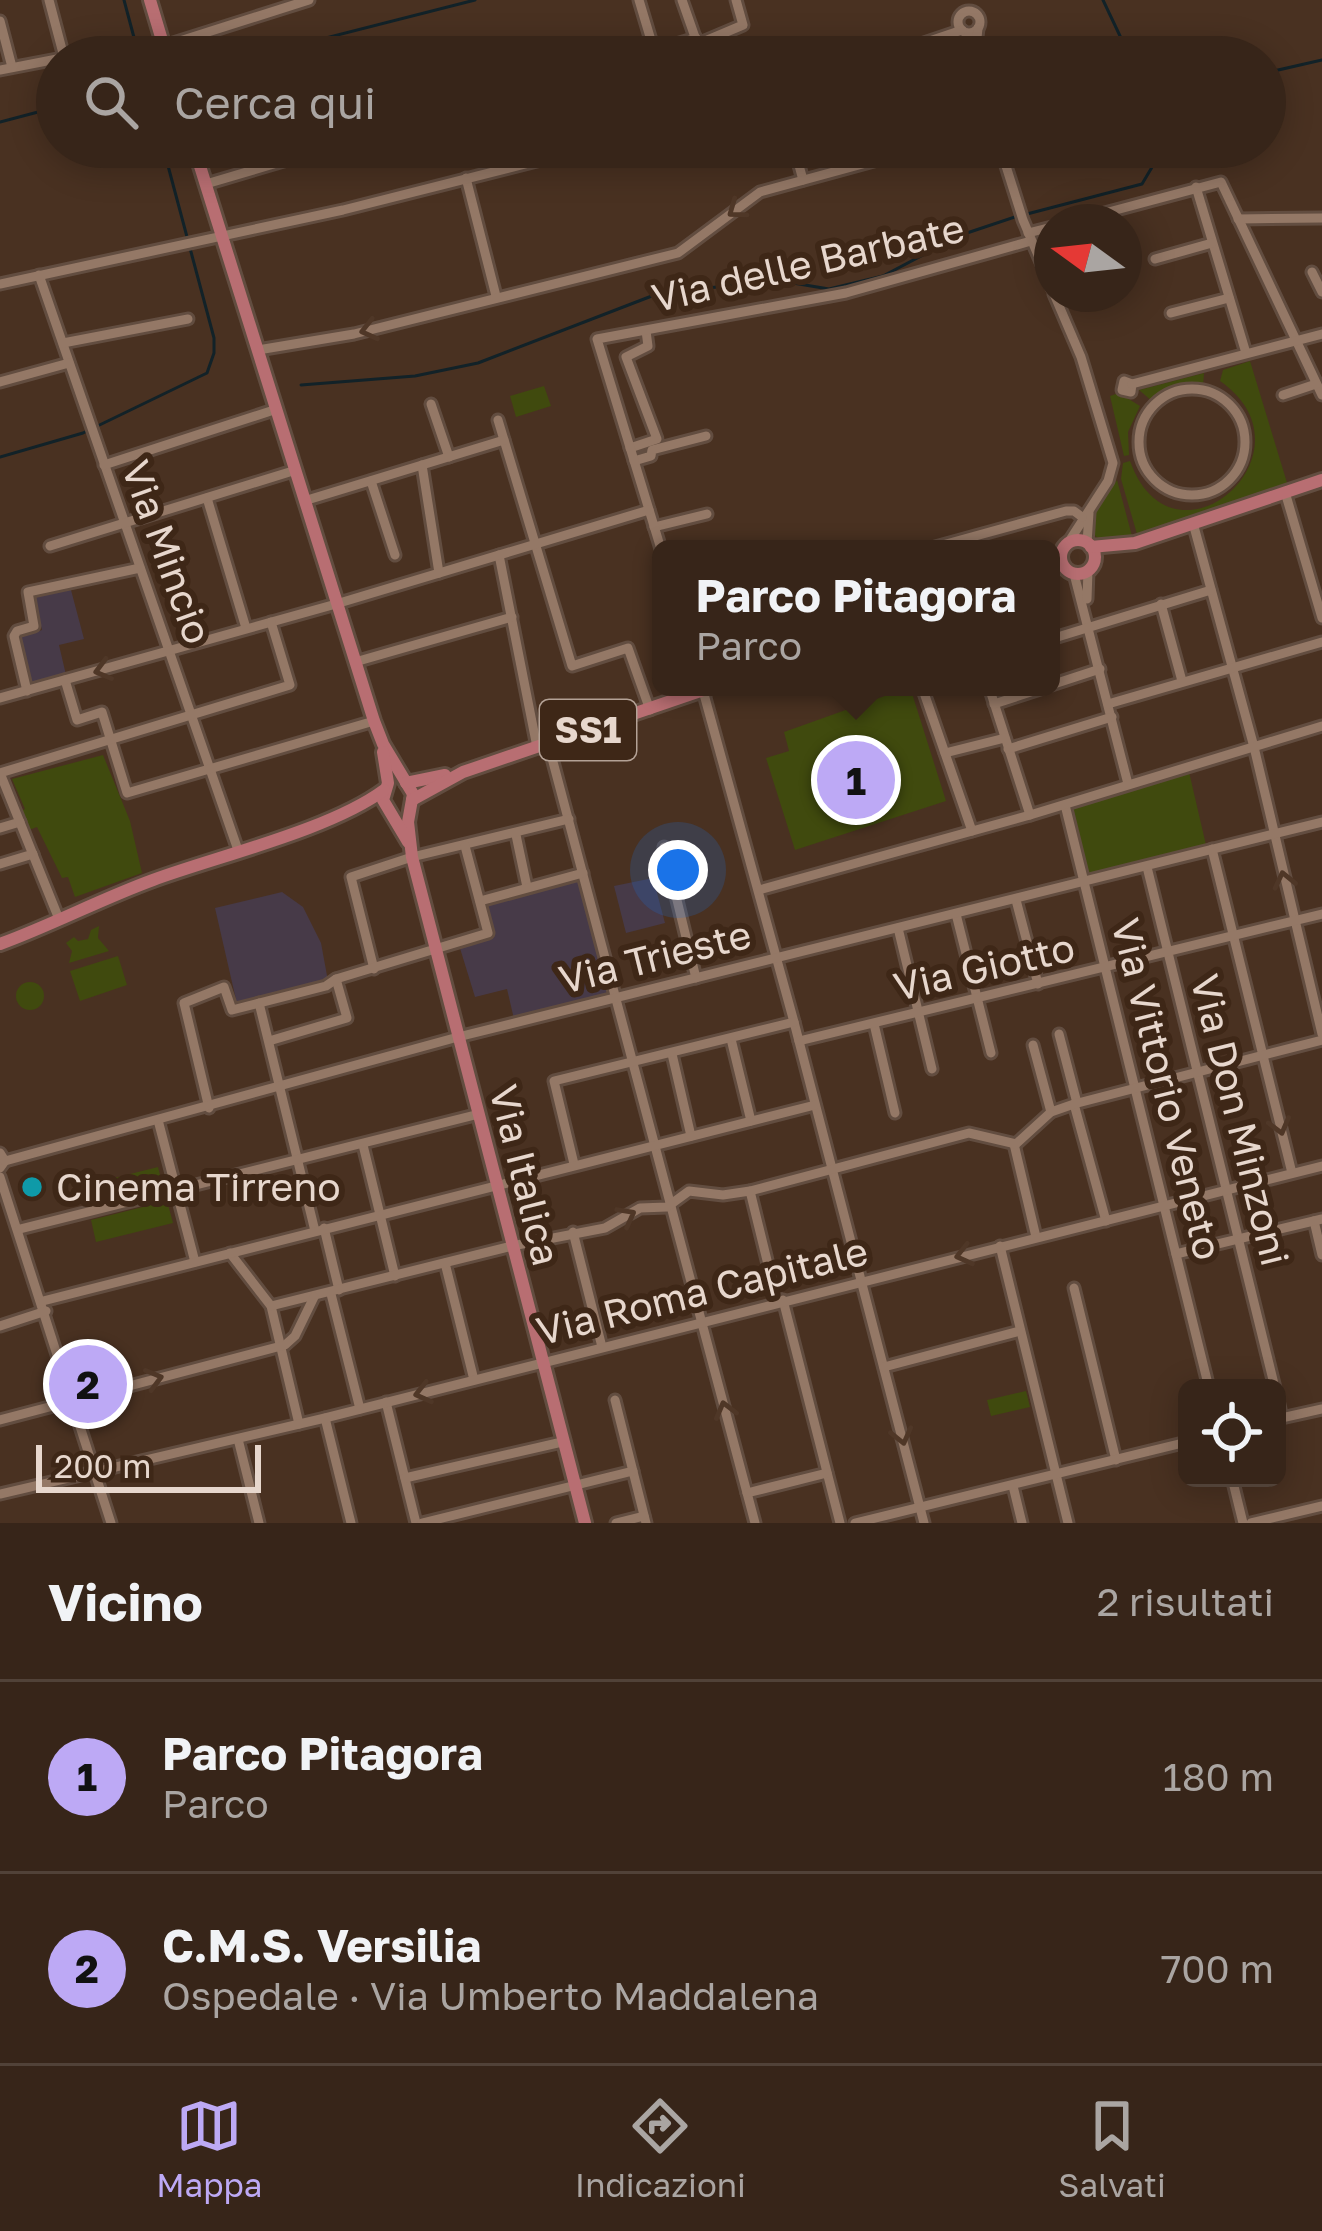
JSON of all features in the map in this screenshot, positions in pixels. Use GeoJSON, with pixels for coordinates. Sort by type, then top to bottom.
{"type":"FeatureCollection","features":[{"type":"Feature","properties":{"kind":"main road"},"geometry":{"type":"LineString","coordinates":[[150,0],[161,36]]}},
{"type":"Feature","properties":{"kind":"main road"},"geometry":{"type":"LineString","coordinates":[[201,168],[374,721],[406,782],[411,802],[403,810],[330,818]]}},
{"type":"Feature","properties":{"kind":"main road"},"geometry":{"type":"LineString","coordinates":[[1060,561],[1081,571],[1135,543],[1322,480]]}},
{"type":"Feature","properties":{"kind":"main road"},"geometry":{"type":"LineString","coordinates":[[1060,558],[1089,545],[1135,543]]}},
{"type":"Feature","properties":{"kind":"main road"},"geometry":{"type":"LineString","coordinates":[[1081,571],[1094,557],[1089,545]]}},
{"type":"Feature","properties":{"kind":"main road","name":"SS1"},"geometry":{"type":"LineString","coordinates":[[406,782],[464,772],[686,696]]}},
{"type":"Feature","properties":{"kind":"main road"},"geometry":{"type":"LineString","coordinates":[[383,744],[383,800],[389,808]]}},
{"type":"Feature","properties":{"kind":"main road","name":"SS1"},"geometry":{"type":"LineString","coordinates":[[411,802],[464,772]]}},
{"type":"Feature","properties":{"kind":"main road"},"geometry":{"type":"LineString","coordinates":[[0,944],[330,818],[368,801],[386,786],[406,782]]}},
{"type":"Feature","properties":{"kind":"main road","name":"Via Italica"},"geometry":{"type":"LineString","coordinates":[[411,802],[412,857],[585,1523]]}},
{"type":"Feature","properties":{"kind":"main road","name":"Via Italica"},"geometry":{"type":"LineString","coordinates":[[389,808],[409,842]]}},
{"type":"Feature","properties":{"kind":"main road"},"geometry":{"type":"LineString","coordinates":[[0,953],[120,895]]}},
{"type":"Feature","properties":{"kind":"street"},"geometry":{"type":"LineString","coordinates":[[50,0],[58,36]]}},
{"type":"Feature","properties":{"kind":"street"},"geometry":{"type":"LineString","coordinates":[[210,36],[310,0]]}},
{"type":"Feature","properties":{"kind":"street"},"geometry":{"type":"LineString","coordinates":[[639,0],[650,36]]}},
{"type":"Feature","properties":{"kind":"street"},"geometry":{"type":"LineString","coordinates":[[682,0],[694,36]]}},
{"type":"Feature","properties":{"kind":"street"},"geometry":{"type":"LineString","coordinates":[[712,36],[743,26],[736,0]]}},
{"type":"Feature","properties":{"kind":"street"},"geometry":{"type":"LineString","coordinates":[[956,0],[978,15],[977,36]]}},
{"type":"Feature","properties":{"kind":"street"},"geometry":{"type":"LineString","coordinates":[[956,0],[965,36]]}},
{"type":"Feature","properties":{"kind":"street"},"geometry":{"type":"LineString","coordinates":[[961,27],[968,11]]}},
{"type":"Feature","properties":{"kind":"street"},"geometry":{"type":"LineString","coordinates":[[0,21],[6,69],[36,63]]}},
{"type":"Feature","properties":{"kind":"street"},"geometry":{"type":"LineString","coordinates":[[937,36],[961,27],[978,28]]}},
{"type":"Feature","properties":{"kind":"street"},"geometry":{"type":"LineString","coordinates":[[206,184],[260,168]]}},
{"type":"Feature","properties":{"kind":"street"},"geometry":{"type":"LineString","coordinates":[[0,284],[343,210],[507,168]]}},
{"type":"Feature","properties":{"kind":"street"},"geometry":{"type":"LineString","coordinates":[[800,168],[803,180]]}},
{"type":"Feature","properties":{"kind":"street"},"geometry":{"type":"LineString","coordinates":[[257,350],[328,339],[677,253],[760,192],[847,168]]}},
{"type":"Feature","properties":{"kind":"street"},"geometry":{"type":"LineString","coordinates":[[1006,168],[1034,248]]}},
{"type":"Feature","properties":{"kind":"street"},"geometry":{"type":"LineString","coordinates":[[466,178],[496,296]]}},
{"type":"Feature","properties":{"kind":"street"},"geometry":{"type":"LineString","coordinates":[[1135,204],[1221,182],[1322,395]]}},
{"type":"Feature","properties":{"kind":"street"},"geometry":{"type":"LineString","coordinates":[[1196,187],[1246,353]]}},
{"type":"Feature","properties":{"kind":"street"},"geometry":{"type":"LineString","coordinates":[[1238,219],[1322,218]]}},
{"type":"Feature","properties":{"kind":"street","name":"Via delle Barbate"},"geometry":{"type":"LineString","coordinates":[[630,448],[598,339],[846,293],[1034,235]]}},
{"type":"Feature","properties":{"kind":"street"},"geometry":{"type":"LineString","coordinates":[[1155,259],[1212,243]]}},
{"type":"Feature","properties":{"kind":"street"},"geometry":{"type":"LineString","coordinates":[[1312,272],[1322,292]]}},
{"type":"Feature","properties":{"kind":"street","name":"Via Mincio"},"geometry":{"type":"LineString","coordinates":[[39,275],[238,850]]}},
{"type":"Feature","properties":{"kind":"street"},"geometry":{"type":"LineString","coordinates":[[1171,313],[1229,298]]}},
{"type":"Feature","properties":{"kind":"street"},"geometry":{"type":"LineString","coordinates":[[1060,556],[1113,466],[1094,395],[1061,312]]}},
{"type":"Feature","properties":{"kind":"street"},"geometry":{"type":"LineString","coordinates":[[63,343],[188,319]]}},
{"type":"Feature","properties":{"kind":"street"},"geometry":{"type":"LineString","coordinates":[[646,331],[648,346],[626,357],[657,439],[630,448],[658,540]]}},
{"type":"Feature","properties":{"kind":"street"},"geometry":{"type":"LineString","coordinates":[[1094,395],[1322,334]]}},
{"type":"Feature","properties":{"kind":"street"},"geometry":{"type":"LineString","coordinates":[[1206,390],[1214,362]]}},
{"type":"Feature","properties":{"kind":"street"},"geometry":{"type":"LineString","coordinates":[[0,382],[69,363]]}},
{"type":"Feature","properties":{"kind":"street"},"geometry":{"type":"LineString","coordinates":[[1283,395],[1316,384]]}},
{"type":"Feature","properties":{"kind":"street"},"geometry":{"type":"LineString","coordinates":[[1129,387],[1151,406]]}},
{"type":"Feature","properties":{"kind":"street"},"geometry":{"type":"LineString","coordinates":[[1206,390],[1236,410],[1245,440],[1242,463],[1234,475],[1210,492],[1189,495],[1173,492],[1147,471],[1138,436],[1151,406],[1175,392],[1206,390]]}},
{"type":"Feature","properties":{"kind":"street"},"geometry":{"type":"LineString","coordinates":[[431,404],[448,457]]}},
{"type":"Feature","properties":{"kind":"street"},"geometry":{"type":"LineString","coordinates":[[104,465],[277,409]]}},
{"type":"Feature","properties":{"kind":"street"},"geometry":{"type":"LineString","coordinates":[[498,420],[572,666],[628,648],[650,710]]}},
{"type":"Feature","properties":{"kind":"street"},"geometry":{"type":"LineString","coordinates":[[634,460],[651,456],[652,450],[706,436]]}},
{"type":"Feature","properties":{"kind":"street"},"geometry":{"type":"LineString","coordinates":[[304,501],[504,440]]}},
{"type":"Feature","properties":{"kind":"street"},"geometry":{"type":"LineString","coordinates":[[422,465],[439,573]]}},
{"type":"Feature","properties":{"kind":"street"},"geometry":{"type":"LineString","coordinates":[[50,546],[296,470]]}},
{"type":"Feature","properties":{"kind":"street"},"geometry":{"type":"LineString","coordinates":[[371,481],[395,555]]}},
{"type":"Feature","properties":{"kind":"street"},"geometry":{"type":"LineString","coordinates":[[1285,493],[1322,618]]}},
{"type":"Feature","properties":{"kind":"street"},"geometry":{"type":"LineString","coordinates":[[207,498],[246,628]]}},
{"type":"Feature","properties":{"kind":"street"},"geometry":{"type":"LineString","coordinates":[[1089,545],[1086,522],[1093,502]]}},
{"type":"Feature","properties":{"kind":"street"},"geometry":{"type":"LineString","coordinates":[[0,698],[336,604],[649,509]]}},
{"type":"Feature","properties":{"kind":"street"},"geometry":{"type":"LineString","coordinates":[[961,540],[1070,510],[1082,517]]}},
{"type":"Feature","properties":{"kind":"street"},"geometry":{"type":"LineString","coordinates":[[654,526],[707,514]]}},
{"type":"Feature","properties":{"kind":"street"},"geometry":{"type":"LineString","coordinates":[[1014,1144],[1051,1112],[1075,1103],[1322,1037],[1253,747],[1193,524]]}},
{"type":"Feature","properties":{"kind":"street"},"geometry":{"type":"LineString","coordinates":[[499,555],[543,745],[584,874],[755,1523]]}},
{"type":"Feature","properties":{"kind":"street"},"geometry":{"type":"LineString","coordinates":[[27,691],[14,636],[34,626],[28,592],[140,568]]}},
{"type":"Feature","properties":{"kind":"street"},"geometry":{"type":"LineString","coordinates":[[1081,571],[1129,784]]}},
{"type":"Feature","properties":{"kind":"street"},"geometry":{"type":"LineString","coordinates":[[1060,636],[1211,590]]}},
{"type":"Feature","properties":{"kind":"street"},"geometry":{"type":"LineString","coordinates":[[1161,604],[1182,681]]}},
{"type":"Feature","properties":{"kind":"street"},"geometry":{"type":"LineString","coordinates":[[355,662],[512,617]]}},
{"type":"Feature","properties":{"kind":"street"},"geometry":{"type":"LineString","coordinates":[[59,919],[0,773],[290,685],[271,622]]}},
{"type":"Feature","properties":{"kind":"street"},"geometry":{"type":"LineString","coordinates":[[1108,704],[1322,642]]}},
{"type":"Feature","properties":{"kind":"street"},"geometry":{"type":"LineString","coordinates":[[1060,682],[1100,669]]}},
{"type":"Feature","properties":{"kind":"street"},"geometry":{"type":"LineString","coordinates":[[65,680],[77,720],[102,712],[127,794],[374,721]]}},
{"type":"Feature","properties":{"kind":"street"},"geometry":{"type":"LineString","coordinates":[[708,696],[924,1523]]}},
{"type":"Feature","properties":{"kind":"street"},"geometry":{"type":"LineString","coordinates":[[925,696],[972,831]]}},
{"type":"Feature","properties":{"kind":"street"},"geometry":{"type":"LineString","coordinates":[[992,696],[1030,815]]}},
{"type":"Feature","properties":{"kind":"street"},"geometry":{"type":"LineString","coordinates":[[994,704],[1018,696]]}},
{"type":"Feature","properties":{"kind":"street"},"geometry":{"type":"LineString","coordinates":[[946,753],[1007,744],[1112,717]]}},
{"type":"Feature","properties":{"kind":"street"},"geometry":{"type":"LineString","coordinates":[[759,890],[1065,805],[1322,726]]}},
{"type":"Feature","properties":{"kind":"street","name":"Via Vittorio Veneto"},"geometry":{"type":"LineString","coordinates":[[1065,805],[1207,1379]]}},
{"type":"Feature","properties":{"kind":"street"},"geometry":{"type":"LineString","coordinates":[[374,969],[351,877],[412,857],[568,820]]}},
{"type":"Feature","properties":{"kind":"street"},"geometry":{"type":"LineString","coordinates":[[0,828],[20,822]]}},
{"type":"Feature","properties":{"kind":"street","name":"Via Trieste"},"geometry":{"type":"LineString","coordinates":[[2,1165],[458,1037],[1322,822]]}},
{"type":"Feature","properties":{"kind":"street"},"geometry":{"type":"LineString","coordinates":[[517,835],[527,887]]}},
{"type":"Feature","properties":{"kind":"street"},"geometry":{"type":"LineString","coordinates":[[209,1108],[184,1003],[224,987],[232,1010],[326,986],[488,933],[465,846]]}},
{"type":"Feature","properties":{"kind":"street"},"geometry":{"type":"LineString","coordinates":[[664,847],[696,978]]}},
{"type":"Feature","properties":{"kind":"street"},"geometry":{"type":"LineString","coordinates":[[1213,849],[1292,1173]]}},
{"type":"Feature","properties":{"kind":"street"},"geometry":{"type":"LineString","coordinates":[[0,864],[33,854]]}},
{"type":"Feature","properties":{"kind":"street","name":"Via Don Minzoni"},"geometry":{"type":"LineString","coordinates":[[1147,867],[1273,1379]]}},
{"type":"Feature","properties":{"kind":"street"},"geometry":{"type":"LineString","coordinates":[[480,901],[584,874]]}},
{"type":"Feature","properties":{"kind":"street"},"geometry":{"type":"LineString","coordinates":[[1016,900],[1038,985]]}},
{"type":"Feature","properties":{"kind":"street"},"geometry":{"type":"LineString","coordinates":[[956,914],[991,1053]]}},
{"type":"Feature","properties":{"kind":"street","name":"Via Giotto"},"geometry":{"type":"LineString","coordinates":[[799,1041],[1322,914]]}},
{"type":"Feature","properties":{"kind":"street"},"geometry":{"type":"LineString","coordinates":[[898,928],[932,1070]]}},
{"type":"Feature","properties":{"kind":"street"},"geometry":{"type":"LineString","coordinates":[[1309,979],[1322,975]]}},
{"type":"Feature","properties":{"kind":"street"},"geometry":{"type":"LineString","coordinates":[[269,1041],[346,1018],[336,979]]}},
{"type":"Feature","properties":{"kind":"street"},"geometry":{"type":"LineString","coordinates":[[260,1003],[335,1292],[360,1409]]}},
{"type":"Feature","properties":{"kind":"street"},"geometry":{"type":"LineString","coordinates":[[574,1164],[554,1082],[794,1022]]}},
{"type":"Feature","properties":{"kind":"street"},"geometry":{"type":"LineString","coordinates":[[874,1024],[896,1113]]}},
{"type":"Feature","properties":{"kind":"street"},"geometry":{"type":"LineString","coordinates":[[1059,1034],[1106,1221]]}},
{"type":"Feature","properties":{"kind":"street"},"geometry":{"type":"LineString","coordinates":[[731,1039],[751,1121]]}},
{"type":"Feature","properties":{"kind":"street"},"geometry":{"type":"LineString","coordinates":[[1033,1045],[1051,1112]]}},
{"type":"Feature","properties":{"kind":"street"},"geometry":{"type":"LineString","coordinates":[[672,1054],[692,1136]]}},
{"type":"Feature","properties":{"kind":"street"},"geometry":{"type":"LineString","coordinates":[[0,1326],[44,1306],[195,1262],[815,1105]]}},
{"type":"Feature","properties":{"kind":"street"},"geometry":{"type":"LineString","coordinates":[[20,1229],[479,1114]]}},
{"type":"Feature","properties":{"kind":"street"},"geometry":{"type":"LineString","coordinates":[[158,1120],[195,1262]]}},
{"type":"Feature","properties":{"kind":"street"},"geometry":{"type":"LineString","coordinates":[[271,1306],[512,1246],[605,1228],[640,1208],[671,1204],[689,1191],[723,1195],[750,1191],[969,1133],[1014,1144]]}},
{"type":"Feature","properties":{"kind":"street"},"geometry":{"type":"LineString","coordinates":[[363,1144],[395,1276]]}},
{"type":"Feature","properties":{"kind":"street"},"geometry":{"type":"LineString","coordinates":[[1014,1144],[1036,1238]]}},
{"type":"Feature","properties":{"kind":"street"},"geometry":{"type":"LineString","coordinates":[[2,1165],[8,1197],[112,1523]]}},
{"type":"Feature","properties":{"kind":"street","name":"Via Roma Capitale"},"geometry":{"type":"LineString","coordinates":[[0,1494],[325,1418],[1322,1166]]}},
{"type":"Feature","properties":{"kind":"street"},"geometry":{"type":"LineString","coordinates":[[750,1191],[840,1523]]}},
{"type":"Feature","properties":{"kind":"street"},"geometry":{"type":"LineString","coordinates":[[1176,1254],[1318,1220],[1322,1255]]}},
{"type":"Feature","properties":{"kind":"street"},"geometry":{"type":"LineString","coordinates":[[573,1232],[602,1347]]}},
{"type":"Feature","properties":{"kind":"street"},"geometry":{"type":"LineString","coordinates":[[1000,1246],[1068,1523]]}},
{"type":"Feature","properties":{"kind":"street"},"geometry":{"type":"LineString","coordinates":[[230,1253],[271,1306],[299,1424]]}},
{"type":"Feature","properties":{"kind":"street"},"geometry":{"type":"LineString","coordinates":[[445,1263],[474,1380]]}},
{"type":"Feature","properties":{"kind":"street"},"geometry":{"type":"LineString","coordinates":[[1074,1288],[1116,1460]]}},
{"type":"Feature","properties":{"kind":"street"},"geometry":{"type":"LineString","coordinates":[[0,1420],[281,1346],[295,1336],[314,1298]]}},
{"type":"Feature","properties":{"kind":"street"},"geometry":{"type":"LineString","coordinates":[[884,1367],[1020,1331]]}},
{"type":"Feature","properties":{"kind":"street"},"geometry":{"type":"LineString","coordinates":[[615,1400],[645,1519],[616,1523]]}},
{"type":"Feature","properties":{"kind":"street"},"geometry":{"type":"LineString","coordinates":[[386,1402],[419,1523],[633,1471]]}},
{"type":"Feature","properties":{"kind":"street"},"geometry":{"type":"LineString","coordinates":[[1286,1417],[1322,1408]]}},
{"type":"Feature","properties":{"kind":"street"},"geometry":{"type":"LineString","coordinates":[[325,1418],[351,1523]]}},
{"type":"Feature","properties":{"kind":"street"},"geometry":{"type":"LineString","coordinates":[[238,1439],[259,1523]]}},
{"type":"Feature","properties":{"kind":"street"},"geometry":{"type":"LineString","coordinates":[[405,1478],[562,1442]]}},
{"type":"Feature","properties":{"kind":"street"},"geometry":{"type":"LineString","coordinates":[[855,1523],[1178,1444]]}},
{"type":"Feature","properties":{"kind":"street"},"geometry":{"type":"LineString","coordinates":[[747,1493],[827,1473]]}},
{"type":"Feature","properties":{"kind":"street"},"geometry":{"type":"LineString","coordinates":[[1013,1486],[1022,1523]]}},
{"type":"Feature","properties":{"kind":"street"},"geometry":{"type":"LineString","coordinates":[[1235,1487],[1247,1523],[1322,1506]]}},
{"type":"Feature","properties":{"kind":"shaded area"},"geometry":{"type":"Polygon","coordinates":[[[71,590],[84,639],[59,645],[66,675],[28,685],[19,638],[42,630],[34,597],[71,590]]]}},
{"type":"Feature","properties":{"kind":"shaded area"},"geometry":{"type":"Polygon","coordinates":[[[653,878],[665,923],[626,933],[614,886],[653,878]]]}},
{"type":"Feature","properties":{"kind":"shaded area"},"geometry":{"type":"Polygon","coordinates":[[[579,880],[608,996],[514,1019],[507,989],[475,997],[459,945],[493,936],[485,904],[579,880]]]}},
{"type":"Feature","properties":{"kind":"shaded area"},"geometry":{"type":"Polygon","coordinates":[[[282,892],[303,907],[321,943],[328,981],[237,1004],[215,908],[282,892]]]}},
{"type":"Feature","properties":{"kind":"green space"},"geometry":{"type":"Polygon","coordinates":[[[1250,361],[1288,486],[1137,534],[1121,479],[1123,463],[1130,461],[1150,495],[1177,509],[1204,507],[1229,493],[1248,469],[1255,440],[1247,410],[1220,381],[1223,370],[1250,361]]]}},
{"type":"Feature","properties":{"kind":"green space"},"geometry":{"type":"Polygon","coordinates":[[[1204,373],[1203,386],[1176,388],[1152,401],[1139,390],[1204,373]]]}},
{"type":"Feature","properties":{"kind":"green space"},"geometry":{"type":"Polygon","coordinates":[[[544,386],[551,406],[516,417],[510,396],[544,386]]]}},
{"type":"Feature","properties":{"kind":"green space"},"geometry":{"type":"Polygon","coordinates":[[[1119,393],[1140,406],[1128,432],[1129,455],[1124,456],[1110,396],[1119,393]]]}},
{"type":"Feature","properties":{"kind":"green space"},"geometry":{"type":"Polygon","coordinates":[[[1117,480],[1132,536],[1101,541],[1091,532],[1096,509],[1117,480]]]}},
{"type":"Feature","properties":{"kind":"green space"},"geometry":{"type":"Polygon","coordinates":[[[885,696],[913,696],[946,801],[795,850],[766,758],[789,751],[784,732],[885,696]]]}},
{"type":"Feature","properties":{"kind":"green space"},"geometry":{"type":"Polygon","coordinates":[[[103,755],[130,821],[142,873],[75,897],[37,827],[29,830],[12,779],[103,755]]]}},
{"type":"Feature","properties":{"kind":"green space"},"geometry":{"type":"Polygon","coordinates":[[[1189,772],[1206,845],[1089,875],[1073,807],[1189,772]]]}},
{"type":"Feature","properties":{"kind":"green space"},"geometry":{"type":"Polygon","coordinates":[[[99,926],[98,938],[109,951],[69,963],[72,951],[66,943],[74,937],[88,939],[99,926]]]}},
{"type":"Feature","properties":{"kind":"green space"},"geometry":{"type":"Polygon","coordinates":[[[118,956],[127,985],[80,1001],[70,971],[118,956]]]}},
{"type":"Feature","properties":{"kind":"green space"},"geometry":{"type":"Polygon","coordinates":[[[30,982],[40,986],[44,996],[40,1006],[30,1010],[20,1006],[16,996],[20,986],[30,982]]]}},
{"type":"Feature","properties":{"kind":"green space"},"geometry":{"type":"Polygon","coordinates":[[[158,1167],[161,1179],[85,1198],[82,1186],[158,1167]]]}},
{"type":"Feature","properties":{"kind":"green space"},"geometry":{"type":"Polygon","coordinates":[[[167,1201],[173,1223],[96,1242],[91,1220],[167,1201]]]}},
{"type":"Feature","properties":{"kind":"green space"},"geometry":{"type":"Polygon","coordinates":[[[1026,1391],[1030,1407],[991,1416],[987,1400],[1026,1391]]]}},
{"type":"Feature","properties":{"kind":"waterway"},"geometry":{"type":"LineString","coordinates":[[124,0],[134,36]]}},
{"type":"Feature","properties":{"kind":"waterway"},"geometry":{"type":"LineString","coordinates":[[334,36],[475,0]]}},
{"type":"Feature","properties":{"kind":"waterway"},"geometry":{"type":"LineString","coordinates":[[1103,0],[1120,36]]}},
{"type":"Feature","properties":{"kind":"waterway"},"geometry":{"type":"LineString","coordinates":[[1286,68],[1322,60]]}},
{"type":"Feature","properties":{"kind":"waterway"},"geometry":{"type":"LineString","coordinates":[[0,122],[36,113]]}},
{"type":"Feature","properties":{"kind":"waterway"},"geometry":{"type":"LineString","coordinates":[[0,457],[83,433],[207,373],[214,338],[169,168]]}},
{"type":"Feature","properties":{"kind":"waterway"},"geometry":{"type":"LineString","coordinates":[[1027,214],[1142,184],[1152,168]]}},
{"type":"Feature","properties":{"kind":"waterway"},"geometry":{"type":"LineString","coordinates":[[301,385],[415,376],[478,363],[657,294],[751,283],[787,282],[829,289],[883,276],[961,235],[1018,216]]}},
{"type":"Feature","properties":{"kind":"place","name":"Parco Pitagora"},"geometry":{"type":"Point","coordinates":[856,780]}},
{"type":"Feature","properties":{"kind":"place","name":"Cinema Tirreno"},"geometry":{"type":"Point","coordinates":[32,1187]}},
{"type":"Feature","properties":{"kind":"place","name":"C.M.S. Versilia"},"geometry":{"type":"Point","coordinates":[88,1384]}}]}
